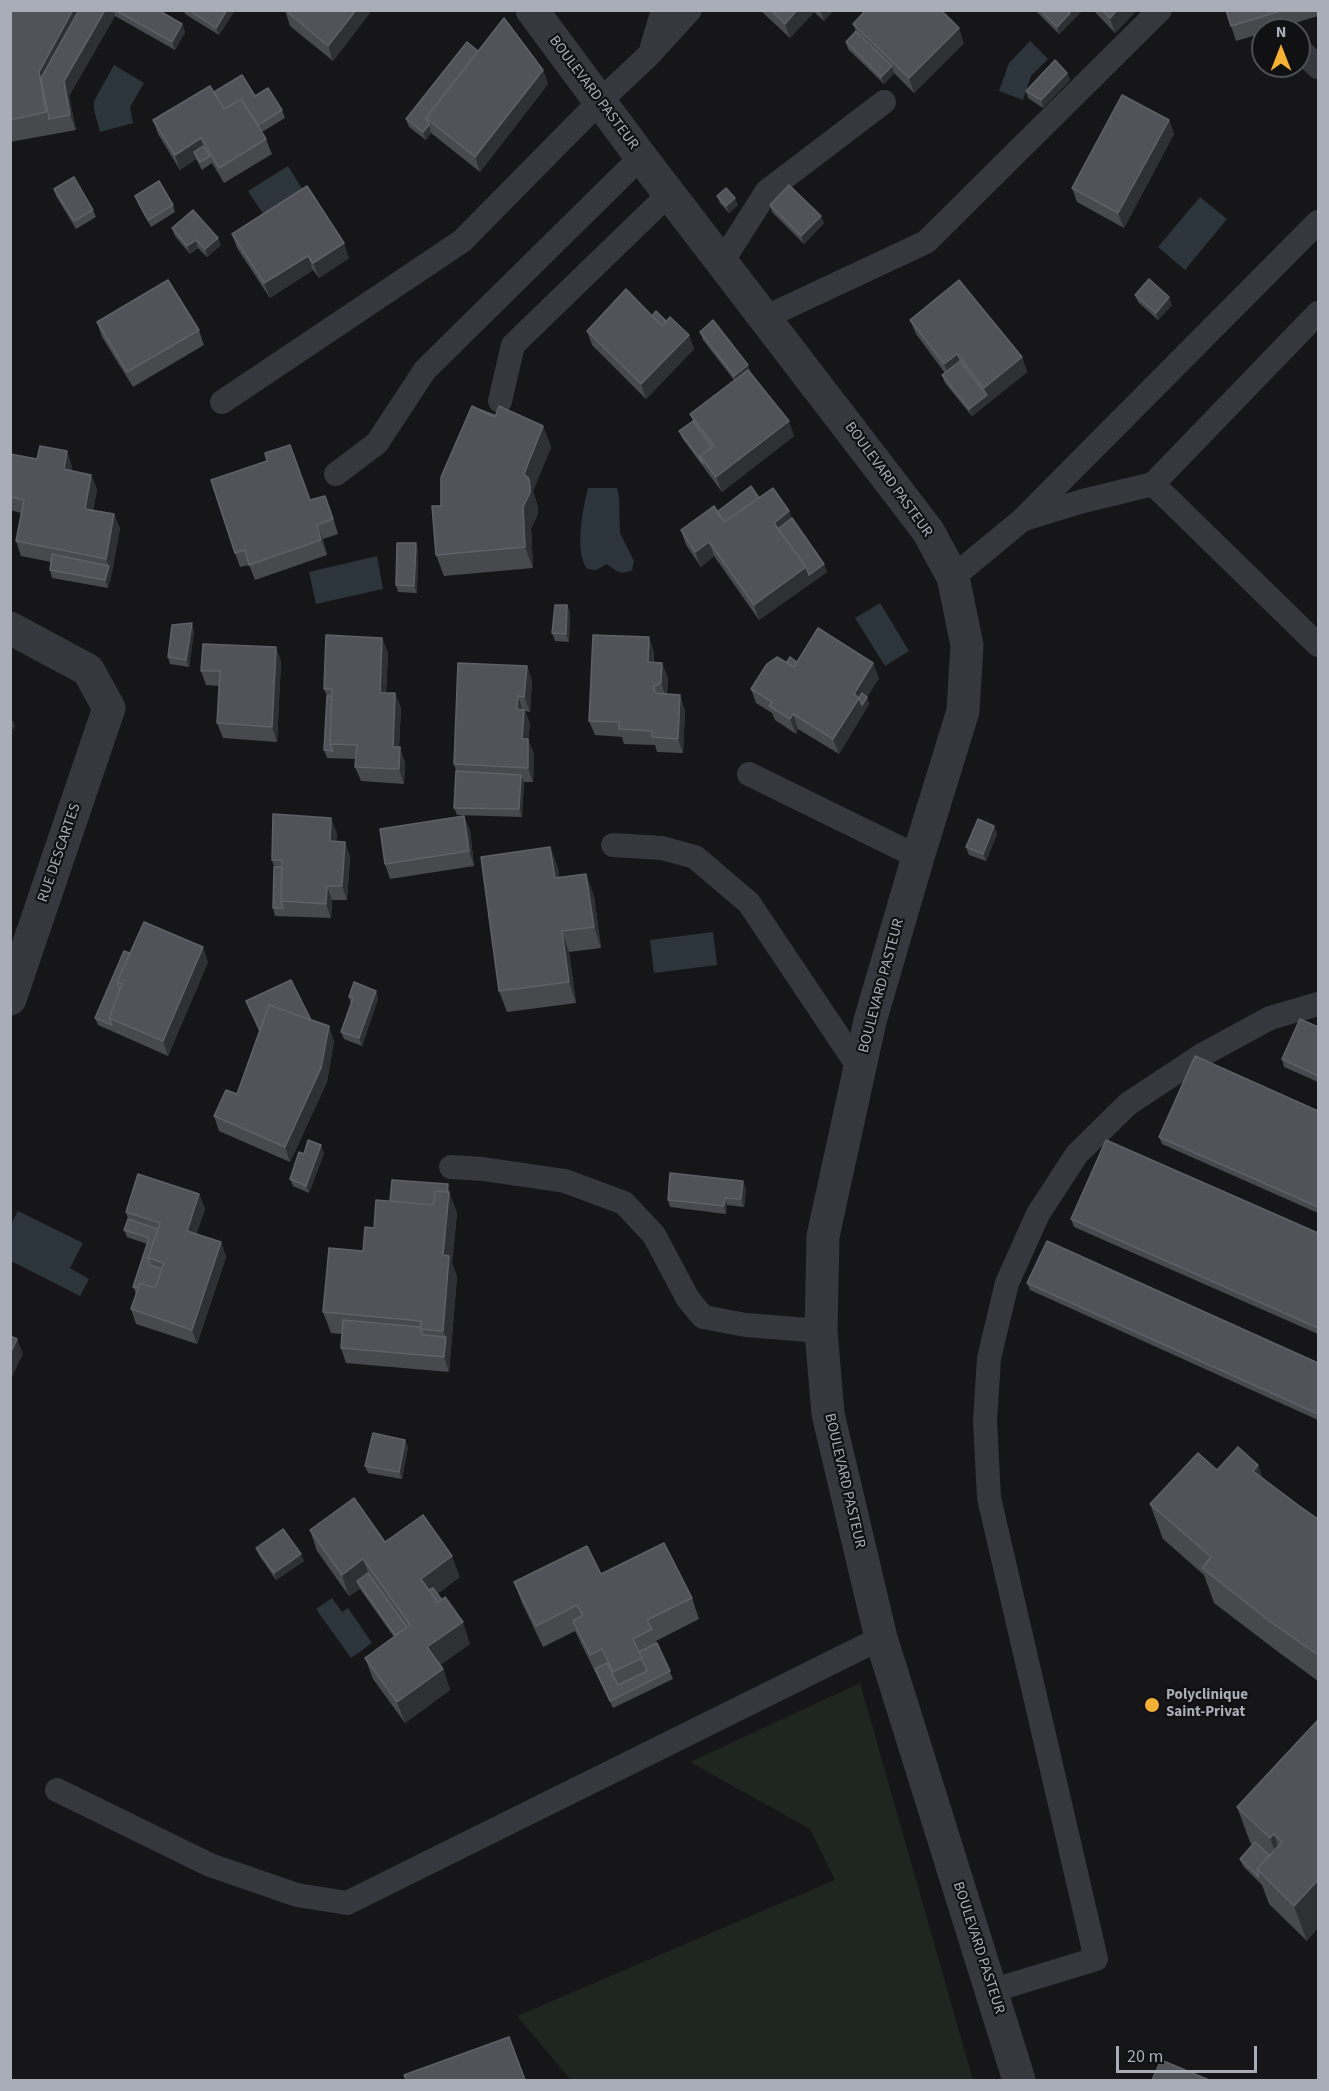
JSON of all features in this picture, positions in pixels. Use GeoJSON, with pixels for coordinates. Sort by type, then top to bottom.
{"type":"FeatureCollection","features":[{"type":"Feature","properties":{"kind":"street","name":"BOULEVARD PASTEUR"},"geometry":{"type":"LineString","coordinates":[[532,10],[641,157],[928,531],[953,578],[967,645],[963,711],[870,1021],[823,1236],[821,1331],[828,1414],[881,1638],[1019,2080]]}},
{"type":"Feature","properties":{"kind":"street","name":"RUE DESCARTES"},"geometry":{"type":"LineString","coordinates":[[10,628],[88,670],[109,708],[10,999]]}},
{"type":"Feature","properties":{"kind":"lane"},"geometry":{"type":"LineString","coordinates":[[649,55],[663,10]]}},
{"type":"Feature","properties":{"kind":"lane"},"geometry":{"type":"LineString","coordinates":[[222,402],[462,241],[600,101],[649,55],[690,10]]}},
{"type":"Feature","properties":{"kind":"lane"},"geometry":{"type":"LineString","coordinates":[[766,317],[926,242],[1160,10]]}},
{"type":"Feature","properties":{"kind":"lane"},"geometry":{"type":"LineString","coordinates":[[722,262],[767,191],[884,102]]}},
{"type":"Feature","properties":{"kind":"lane"},"geometry":{"type":"LineString","coordinates":[[336,474],[377,443],[425,370],[641,157]]}},
{"type":"Feature","properties":{"kind":"lane"},"geometry":{"type":"LineString","coordinates":[[500,401],[513,345],[670,193]]}},
{"type":"Feature","properties":{"kind":"lane"},"geometry":{"type":"LineString","coordinates":[[953,578],[1022,520],[1318,222]]}},
{"type":"Feature","properties":{"kind":"lane"},"geometry":{"type":"LineString","coordinates":[[1022,520],[1083,501],[1153,484],[1318,313]]}},
{"type":"Feature","properties":{"kind":"lane"},"geometry":{"type":"LineString","coordinates":[[1153,484],[1318,645]]}},
{"type":"Feature","properties":{"kind":"lane"},"geometry":{"type":"LineString","coordinates":[[749,774],[918,856]]}},
{"type":"Feature","properties":{"kind":"lane"},"geometry":{"type":"LineString","coordinates":[[613,845],[662,848],[695,857],[749,903],[860,1069]]}},
{"type":"Feature","properties":{"kind":"lane"},"geometry":{"type":"LineString","coordinates":[[991,1990],[1096,1959],[989,1498],[985,1421],[988,1358],[1007,1283],[1038,1214],[1077,1154],[1128,1104],[1202,1055],[1270,1018],[1318,1004]]}},
{"type":"Feature","properties":{"kind":"lane"},"geometry":{"type":"LineString","coordinates":[[451,1167],[483,1169],[565,1181],[624,1203],[654,1235],[688,1299],[704,1317],[746,1325],[821,1331]]}},
{"type":"Feature","properties":{"kind":"lane"},"geometry":{"type":"LineString","coordinates":[[57,1791],[210,1865],[297,1895],[347,1903],[881,1638]]}},
{"type":"Feature","properties":{"kind":"shaded area"},"geometry":{"type":"Polygon","coordinates":[[[1030,41],[1048,59],[1031,76],[1023,100],[999,91],[1009,63],[1030,41]]]}},
{"type":"Feature","properties":{"kind":"shaded area"},"geometry":{"type":"Polygon","coordinates":[[[114,65],[144,83],[130,107],[133,123],[100,132],[94,101],[114,65]]]}},
{"type":"Feature","properties":{"kind":"shaded area"},"geometry":{"type":"Polygon","coordinates":[[[288,166],[303,190],[264,215],[248,191],[288,166]]]}},
{"type":"Feature","properties":{"kind":"shaded area"},"geometry":{"type":"Polygon","coordinates":[[[1200,197],[1227,219],[1185,270],[1158,247],[1200,197]]]}},
{"type":"Feature","properties":{"kind":"shaded area"},"geometry":{"type":"Polygon","coordinates":[[[588,488],[617,488],[620,533],[634,561],[632,570],[622,573],[607,564],[596,570],[587,569],[583,561],[580,541],[588,488]]]}},
{"type":"Feature","properties":{"kind":"shaded area"},"geometry":{"type":"Polygon","coordinates":[[[377,556],[383,589],[316,604],[309,572],[377,556]]]}},
{"type":"Feature","properties":{"kind":"shaded area"},"geometry":{"type":"Polygon","coordinates":[[[880,603],[909,651],[885,666],[855,618],[880,603]]]}},
{"type":"Feature","properties":{"kind":"shaded area"},"geometry":{"type":"Polygon","coordinates":[[[713,932],[717,965],[654,973],[650,940],[713,932]]]}},
{"type":"Feature","properties":{"kind":"shaded area"},"geometry":{"type":"Polygon","coordinates":[[[18,1211],[83,1243],[70,1268],[89,1279],[80,1296],[11,1261],[11,1224],[18,1211]]]}},
{"type":"Feature","properties":{"kind":"shaded area"},"geometry":{"type":"Polygon","coordinates":[[[332,1598],[342,1612],[348,1608],[372,1643],[351,1658],[316,1609],[332,1598]]]}},
{"type":"Feature","properties":{"kind":"shaded area"},"geometry":{"type":"Polygon","coordinates":[[[860,1683],[973,2080],[571,2080],[517,2016],[835,1880],[810,1829],[690,1762],[860,1683]]]}},
{"type":"Feature","properties":{"kind":"building"},"geometry":{"type":"Polygon","coordinates":[[[10,10],[73,10],[39,72],[46,112],[10,120],[10,10]]]}},
{"type":"Feature","properties":{"kind":"building"},"geometry":{"type":"Polygon","coordinates":[[[79,10],[105,10],[64,81],[70,115],[49,119],[41,78],[79,10]]]}},
{"type":"Feature","properties":{"kind":"building"},"geometry":{"type":"Polygon","coordinates":[[[115,10],[158,10],[182,24],[172,42],[115,10]]]}},
{"type":"Feature","properties":{"kind":"building"},"geometry":{"type":"Polygon","coordinates":[[[189,10],[227,10],[216,28],[189,10]]]}},
{"type":"Feature","properties":{"kind":"building"},"geometry":{"type":"Polygon","coordinates":[[[285,10],[356,10],[328,46],[285,10]]]}},
{"type":"Feature","properties":{"kind":"building"},"geometry":{"type":"Polygon","coordinates":[[[771,10],[797,10],[785,24],[771,10]]]}},
{"type":"Feature","properties":{"kind":"building"},"geometry":{"type":"Polygon","coordinates":[[[866,10],[941,10],[959,28],[909,78],[853,24],[866,10]]]}},
{"type":"Feature","properties":{"kind":"building"},"geometry":{"type":"Polygon","coordinates":[[[1040,10],[1067,10],[1070,13],[1057,27],[1040,10]]]}},
{"type":"Feature","properties":{"kind":"building"},"geometry":{"type":"Polygon","coordinates":[[[1102,10],[1117,10],[1110,18],[1102,10]]]}},
{"type":"Feature","properties":{"kind":"building"},"geometry":{"type":"Polygon","coordinates":[[[1226,10],[1284,10],[1251,18],[1251,20],[1231,26],[1226,10]]]}},
{"type":"Feature","properties":{"kind":"building"},"geometry":{"type":"Polygon","coordinates":[[[504,18],[543,70],[475,157],[426,118],[504,18]]]}},
{"type":"Feature","properties":{"kind":"building"},"geometry":{"type":"Polygon","coordinates":[[[856,31],[892,66],[881,77],[846,42],[856,31]]]}},
{"type":"Feature","properties":{"kind":"building"},"geometry":{"type":"Polygon","coordinates":[[[467,42],[478,51],[426,118],[429,125],[423,132],[406,119],[467,42]]]}},
{"type":"Feature","properties":{"kind":"building"},"geometry":{"type":"Polygon","coordinates":[[[1055,60],[1067,73],[1041,100],[1026,91],[1055,60]]]}},
{"type":"Feature","properties":{"kind":"building"},"geometry":{"type":"Polygon","coordinates":[[[242,75],[255,96],[268,88],[282,110],[258,125],[241,99],[224,109],[214,92],[242,75]]]}},
{"type":"Feature","properties":{"kind":"building"},"geometry":{"type":"Polygon","coordinates":[[[210,86],[224,109],[241,99],[266,139],[219,168],[201,138],[175,155],[153,120],[210,86]]]}},
{"type":"Feature","properties":{"kind":"building"},"geometry":{"type":"Polygon","coordinates":[[[1122,95],[1169,120],[1118,213],[1072,188],[1122,95]]]}},
{"type":"Feature","properties":{"kind":"building"},"geometry":{"type":"Polygon","coordinates":[[[203,146],[210,156],[200,162],[194,152],[203,146]]]}},
{"type":"Feature","properties":{"kind":"building"},"geometry":{"type":"Polygon","coordinates":[[[74,177],[93,210],[74,221],[54,189],[74,177]]]}},
{"type":"Feature","properties":{"kind":"building"},"geometry":{"type":"Polygon","coordinates":[[[159,181],[173,205],[148,220],[135,196],[159,181]]]}},
{"type":"Feature","properties":{"kind":"building"},"geometry":{"type":"Polygon","coordinates":[[[789,185],[821,216],[801,236],[770,205],[789,185]]]}},
{"type":"Feature","properties":{"kind":"building"},"geometry":{"type":"Polygon","coordinates":[[[307,186],[344,243],[313,263],[308,256],[264,283],[232,234],[307,186]]]}},
{"type":"Feature","properties":{"kind":"building"},"geometry":{"type":"Polygon","coordinates":[[[726,188],[735,198],[726,206],[717,196],[726,188]]]}},
{"type":"Feature","properties":{"kind":"building"},"geometry":{"type":"Polygon","coordinates":[[[193,210],[218,238],[205,249],[196,240],[187,246],[172,228],[193,210]]]}},
{"type":"Feature","properties":{"kind":"building"},"geometry":{"type":"Polygon","coordinates":[[[1149,279],[1169,297],[1156,313],[1135,295],[1149,279]]]}},
{"type":"Feature","properties":{"kind":"building"},"geometry":{"type":"Polygon","coordinates":[[[168,280],[199,330],[127,372],[97,322],[168,280]]]}},
{"type":"Feature","properties":{"kind":"building"},"geometry":{"type":"Polygon","coordinates":[[[959,280],[1022,357],[984,388],[957,354],[944,364],[910,320],[959,280]]]}},
{"type":"Feature","properties":{"kind":"building"},"geometry":{"type":"Polygon","coordinates":[[[626,289],[662,326],[670,317],[689,335],[641,384],[587,331],[626,289]]]}},
{"type":"Feature","properties":{"kind":"building"},"geometry":{"type":"Polygon","coordinates":[[[656,311],[666,321],[662,326],[652,316],[656,311]]]}},
{"type":"Feature","properties":{"kind":"building"},"geometry":{"type":"Polygon","coordinates":[[[713,320],[748,365],[734,376],[700,332],[713,320]]]}},
{"type":"Feature","properties":{"kind":"building"},"geometry":{"type":"Polygon","coordinates":[[[960,361],[987,395],[969,409],[942,375],[960,361]]]}},
{"type":"Feature","properties":{"kind":"building"},"geometry":{"type":"Polygon","coordinates":[[[748,370],[789,421],[716,477],[700,456],[714,446],[690,414],[748,370]]]}},
{"type":"Feature","properties":{"kind":"building"},"geometry":{"type":"Polygon","coordinates":[[[472,406],[495,417],[499,406],[543,426],[524,474],[529,479],[530,486],[530,493],[523,507],[525,547],[436,555],[432,506],[441,506],[441,477],[472,406]]]}},
{"type":"Feature","properties":{"kind":"building"},"geometry":{"type":"Polygon","coordinates":[[[693,421],[712,447],[700,456],[703,463],[679,431],[693,421]]]}},
{"type":"Feature","properties":{"kind":"building"},"geometry":{"type":"Polygon","coordinates":[[[290,445],[310,500],[325,496],[333,519],[317,525],[321,540],[249,565],[245,550],[235,553],[211,480],[267,461],[265,453],[290,445]]]}},
{"type":"Feature","properties":{"kind":"building"},"geometry":{"type":"Polygon","coordinates":[[[40,446],[67,451],[64,469],[91,475],[85,509],[114,514],[106,559],[16,541],[24,500],[10,497],[10,454],[37,459],[40,446]]]}},
{"type":"Feature","properties":{"kind":"building"},"geometry":{"type":"Polygon","coordinates":[[[751,486],[759,498],[724,522],[717,512],[751,486]]]}},
{"type":"Feature","properties":{"kind":"building"},"geometry":{"type":"Polygon","coordinates":[[[773,488],[789,511],[774,523],[806,567],[754,605],[709,542],[695,552],[681,530],[714,506],[724,522],[773,488]]]}},
{"type":"Feature","properties":{"kind":"building"},"geometry":{"type":"Polygon","coordinates":[[[792,518],[824,564],[809,575],[806,567],[778,529],[792,518]]]}},
{"type":"Feature","properties":{"kind":"building"},"geometry":{"type":"Polygon","coordinates":[[[397,543],[416,543],[414,586],[396,585],[397,543]]]}},
{"type":"Feature","properties":{"kind":"building"},"geometry":{"type":"Polygon","coordinates":[[[52,554],[109,566],[105,580],[50,570],[52,554]]]}},
{"type":"Feature","properties":{"kind":"building"},"geometry":{"type":"Polygon","coordinates":[[[555,605],[567,605],[566,634],[552,633],[555,605]]]}},
{"type":"Feature","properties":{"kind":"building"},"geometry":{"type":"Polygon","coordinates":[[[192,623],[186,660],[168,657],[172,625],[192,623]]]}},
{"type":"Feature","properties":{"kind":"building"},"geometry":{"type":"Polygon","coordinates":[[[818,628],[873,663],[854,694],[859,698],[833,739],[793,714],[790,719],[769,706],[772,702],[751,689],[767,664],[777,657],[794,667],[818,628]]]}},
{"type":"Feature","properties":{"kind":"building"},"geometry":{"type":"Polygon","coordinates":[[[326,635],[382,638],[380,693],[395,693],[393,747],[400,747],[399,769],[355,767],[357,745],[330,744],[332,689],[324,689],[326,635]]]}},
{"type":"Feature","properties":{"kind":"building"},"geometry":{"type":"Polygon","coordinates":[[[593,635],[649,637],[648,662],[662,663],[661,683],[654,686],[655,693],[680,695],[678,739],[652,737],[652,731],[619,729],[619,722],[589,721],[593,635]]]}},
{"type":"Feature","properties":{"kind":"building"},"geometry":{"type":"Polygon","coordinates":[[[203,644],[276,647],[272,727],[217,723],[220,671],[201,671],[203,644]]]}},
{"type":"Feature","properties":{"kind":"building"},"geometry":{"type":"Polygon","coordinates":[[[790,657],[797,662],[794,667],[787,662],[790,657]]]}},
{"type":"Feature","properties":{"kind":"building"},"geometry":{"type":"Polygon","coordinates":[[[458,663],[527,666],[524,697],[518,696],[517,709],[524,710],[522,739],[528,739],[528,768],[454,764],[458,663]]]}},
{"type":"Feature","properties":{"kind":"building"},"geometry":{"type":"Polygon","coordinates":[[[862,693],[867,697],[862,705],[859,698],[862,693]]]}},
{"type":"Feature","properties":{"kind":"building"},"geometry":{"type":"Polygon","coordinates":[[[327,696],[332,696],[330,744],[333,751],[324,750],[327,696]]]}},
{"type":"Feature","properties":{"kind":"building"},"geometry":{"type":"Polygon","coordinates":[[[456,771],[521,775],[519,809],[454,808],[456,771]]]}},
{"type":"Feature","properties":{"kind":"building"},"geometry":{"type":"Polygon","coordinates":[[[273,814],[331,818],[330,841],[345,842],[342,886],[327,886],[326,904],[281,901],[282,860],[272,860],[273,814]]]}},
{"type":"Feature","properties":{"kind":"building"},"geometry":{"type":"Polygon","coordinates":[[[464,816],[469,851],[385,864],[380,829],[464,816]]]}},
{"type":"Feature","properties":{"kind":"building"},"geometry":{"type":"Polygon","coordinates":[[[978,819],[994,826],[983,854],[966,847],[978,819]]]}},
{"type":"Feature","properties":{"kind":"building"},"geometry":{"type":"Polygon","coordinates":[[[550,847],[555,878],[586,874],[594,927],[562,931],[569,982],[499,991],[481,857],[550,847]]]}},
{"type":"Feature","properties":{"kind":"building"},"geometry":{"type":"Polygon","coordinates":[[[274,867],[282,867],[281,901],[283,908],[273,908],[274,867]]]}},
{"type":"Feature","properties":{"kind":"building"},"geometry":{"type":"Polygon","coordinates":[[[144,922],[203,947],[163,1041],[109,1018],[122,984],[117,982],[144,922]]]}},
{"type":"Feature","properties":{"kind":"building"},"geometry":{"type":"Polygon","coordinates":[[[124,951],[130,953],[117,982],[120,989],[109,1018],[112,1025],[95,1018],[124,951]]]}},
{"type":"Feature","properties":{"kind":"building"},"geometry":{"type":"Polygon","coordinates":[[[291,980],[311,1020],[269,1005],[260,1031],[246,1001],[291,980]]]}},
{"type":"Feature","properties":{"kind":"building"},"geometry":{"type":"Polygon","coordinates":[[[354,982],[376,991],[359,1038],[341,1032],[353,998],[349,997],[354,982]]]}},
{"type":"Feature","properties":{"kind":"building"},"geometry":{"type":"Polygon","coordinates":[[[269,1005],[329,1026],[321,1068],[285,1147],[214,1116],[226,1090],[237,1094],[269,1005]]]}},
{"type":"Feature","properties":{"kind":"building"},"geometry":{"type":"Polygon","coordinates":[[[1300,1019],[1318,1027],[1318,1076],[1282,1059],[1300,1019]]]}},
{"type":"Feature","properties":{"kind":"building"},"geometry":{"type":"Polygon","coordinates":[[[1195,1056],[1318,1111],[1318,1207],[1159,1137],[1195,1056]]]}},
{"type":"Feature","properties":{"kind":"building"},"geometry":{"type":"Polygon","coordinates":[[[308,1140],[321,1145],[306,1186],[290,1179],[299,1152],[304,1154],[308,1140]]]}},
{"type":"Feature","properties":{"kind":"building"},"geometry":{"type":"Polygon","coordinates":[[[1106,1140],[1318,1233],[1318,1328],[1071,1219],[1106,1140]]]}},
{"type":"Feature","properties":{"kind":"building"},"geometry":{"type":"Polygon","coordinates":[[[670,1173],[743,1181],[741,1199],[725,1198],[724,1206],[668,1200],[670,1173]]]}},
{"type":"Feature","properties":{"kind":"building"},"geometry":{"type":"Polygon","coordinates":[[[138,1174],[199,1194],[187,1231],[221,1242],[192,1330],[131,1309],[140,1283],[155,1288],[164,1263],[148,1258],[160,1223],[126,1212],[138,1174]]]}},
{"type":"Feature","properties":{"kind":"building"},"geometry":{"type":"Polygon","coordinates":[[[392,1180],[448,1184],[447,1192],[435,1191],[434,1205],[390,1201],[392,1180]]]}},
{"type":"Feature","properties":{"kind":"building"},"geometry":{"type":"Polygon","coordinates":[[[435,1191],[449,1192],[443,1255],[449,1256],[443,1331],[420,1329],[421,1321],[323,1312],[329,1248],[363,1251],[365,1227],[374,1228],[376,1200],[434,1205],[435,1191]]]}},
{"type":"Feature","properties":{"kind":"building"},"geometry":{"type":"Polygon","coordinates":[[[128,1219],[158,1229],[148,1258],[150,1265],[162,1269],[155,1288],[140,1283],[138,1288],[133,1287],[149,1238],[124,1230],[128,1219]]]}},
{"type":"Feature","properties":{"kind":"building"},"geometry":{"type":"Polygon","coordinates":[[[1047,1241],[1318,1363],[1318,1414],[1027,1283],[1047,1241]]]}},
{"type":"Feature","properties":{"kind":"building"},"geometry":{"type":"Polygon","coordinates":[[[343,1320],[420,1327],[423,1335],[446,1337],[444,1357],[341,1348],[343,1320]]]}},
{"type":"Feature","properties":{"kind":"building"},"geometry":{"type":"Polygon","coordinates":[[[10,1336],[17,1339],[10,1354],[10,1336]]]}},
{"type":"Feature","properties":{"kind":"building"},"geometry":{"type":"Polygon","coordinates":[[[373,1433],[405,1440],[399,1472],[365,1466],[373,1433]]]}},
{"type":"Feature","properties":{"kind":"building"},"geometry":{"type":"Polygon","coordinates":[[[1238,1447],[1258,1465],[1253,1471],[1318,1519],[1318,1655],[1268,1620],[1202,1568],[1211,1557],[1150,1504],[1198,1453],[1217,1470],[1238,1447]]]}},
{"type":"Feature","properties":{"kind":"building"},"geometry":{"type":"Polygon","coordinates":[[[354,1498],[385,1542],[423,1515],[452,1556],[421,1579],[438,1603],[445,1597],[463,1622],[427,1647],[443,1669],[397,1702],[365,1658],[410,1625],[363,1559],[342,1575],[310,1530],[354,1498]]]}},
{"type":"Feature","properties":{"kind":"building"},"geometry":{"type":"Polygon","coordinates":[[[283,1529],[301,1554],[274,1573],[256,1548],[283,1529]]]}},
{"type":"Feature","properties":{"kind":"building"},"geometry":{"type":"Polygon","coordinates":[[[664,1543],[692,1598],[647,1620],[652,1629],[633,1639],[642,1658],[613,1672],[602,1649],[590,1655],[573,1621],[583,1615],[577,1605],[536,1626],[514,1582],[587,1546],[601,1574],[664,1543]]]}},
{"type":"Feature","properties":{"kind":"building"},"geometry":{"type":"Polygon","coordinates":[[[368,1573],[407,1627],[395,1635],[357,1581],[368,1573]]]}},
{"type":"Feature","properties":{"kind":"building"},"geometry":{"type":"Polygon","coordinates":[[[433,1588],[442,1600],[438,1603],[429,1590],[433,1588]]]}},
{"type":"Feature","properties":{"kind":"building"},"geometry":{"type":"Polygon","coordinates":[[[657,1643],[670,1671],[610,1701],[595,1669],[607,1663],[618,1685],[647,1671],[639,1652],[657,1643]]]}},
{"type":"Feature","properties":{"kind":"building"},"geometry":{"type":"Polygon","coordinates":[[[1318,1720],[1318,1880],[1294,1906],[1257,1869],[1282,1842],[1274,1834],[1270,1838],[1237,1807],[1318,1720]]]}},
{"type":"Feature","properties":{"kind":"building"},"geometry":{"type":"Polygon","coordinates":[[[1255,1842],[1269,1855],[1257,1869],[1259,1877],[1240,1859],[1255,1842]]]}},
{"type":"Feature","properties":{"kind":"building"},"geometry":{"type":"Polygon","coordinates":[[[509,2037],[525,2080],[406,2080],[404,2075],[509,2037]]]}},
{"type":"Feature","properties":{"kind":"building"},"geometry":{"type":"Polygon","coordinates":[[[1161,2060],[1209,2080],[1152,2080],[1161,2060]]]}},
{"type":"Feature","properties":{"kind":"place","name":"Polyclinique Saint-Privat"},"geometry":{"type":"Point","coordinates":[1152,1705]}}]}
